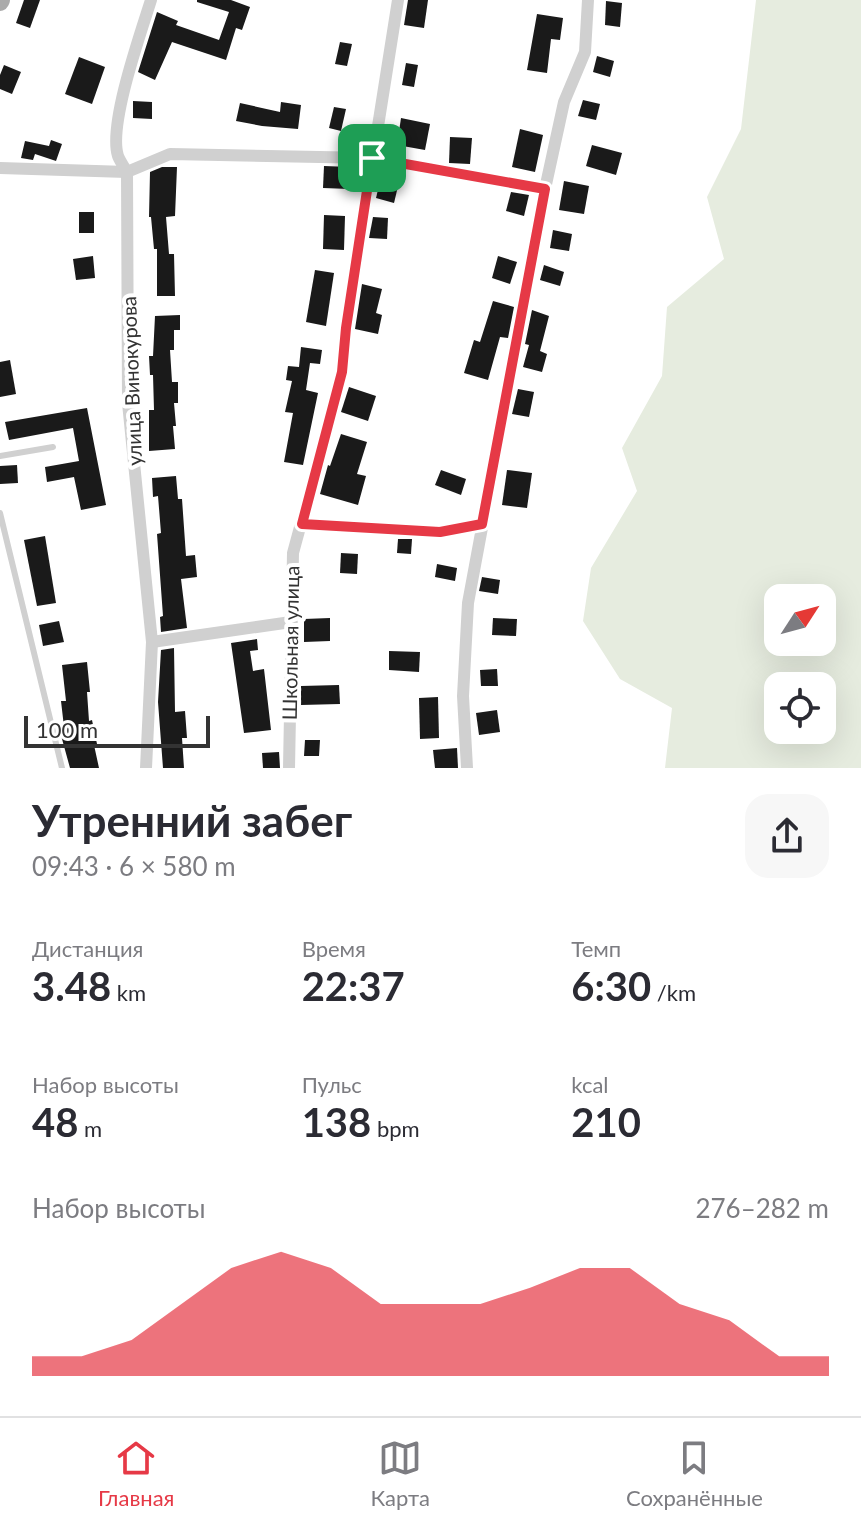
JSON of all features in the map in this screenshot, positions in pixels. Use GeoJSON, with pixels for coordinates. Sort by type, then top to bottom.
{"type":"FeatureCollection","features":[{"type":"Feature","properties":{"kind":"street","name":"улица Винокурова"},"geometry":{"type":"LineString","coordinates":[[146,768],[152,642],[128,403],[127,172],[117,154],[118,122],[129,68],[151,0]]}},
{"type":"Feature","properties":{"kind":"street","name":"Школьная улица"},"geometry":{"type":"LineString","coordinates":[[289,768],[293,553],[342,372],[346,328],[398,0]]}},
{"type":"Feature","properties":{"kind":"street"},"geometry":{"type":"LineString","coordinates":[[467,768],[463,696],[468,603],[545,189],[564,102],[585,52],[588,0]]}},
{"type":"Feature","properties":{"kind":"street"},"geometry":{"type":"LineString","coordinates":[[0,168],[127,172],[170,154],[372,158],[545,189]]}},
{"type":"Feature","properties":{"kind":"street"},"geometry":{"type":"LineString","coordinates":[[302,524],[440,532],[482,524]]}},
{"type":"Feature","properties":{"kind":"street"},"geometry":{"type":"LineString","coordinates":[[152,642],[291,622]]}},
{"type":"Feature","properties":{"kind":"lane"},"geometry":{"type":"LineString","coordinates":[[0,456],[53,447]]}},
{"type":"Feature","properties":{"kind":"lane"},"geometry":{"type":"LineString","coordinates":[[0,513],[62,768]]}},
{"type":"Feature","properties":{"kind":"shaded area"},"geometry":{"type":"Polygon","coordinates":[[[756,0],[861,0],[861,768],[665,768],[672,708],[620,679],[583,621],[591,568],[637,491],[622,448],[662,376],[667,307],[724,259],[707,197],[741,129],[756,0]]]}},
{"type":"Feature","properties":{"kind":"building"},"geometry":{"type":"Polygon","coordinates":[[[24,0],[40,0],[30,28],[16,23],[24,0]]]}},
{"type":"Feature","properties":{"kind":"building"},"geometry":{"type":"Polygon","coordinates":[[[197,0],[231,0],[250,7],[242,30],[236,28],[226,60],[172,42],[155,80],[138,72],[157,12],[178,21],[176,25],[219,40],[229,12],[197,0]]]}},
{"type":"Feature","properties":{"kind":"building"},"geometry":{"type":"Polygon","coordinates":[[[408,0],[428,0],[424,28],[404,25],[408,0]]]}},
{"type":"Feature","properties":{"kind":"building"},"geometry":{"type":"Polygon","coordinates":[[[606,1],[622,3],[620,27],[605,25],[606,1]]]}},
{"type":"Feature","properties":{"kind":"building"},"geometry":{"type":"Polygon","coordinates":[[[537,14],[563,18],[560,40],[551,39],[547,73],[527,70],[537,14]]]}},
{"type":"Feature","properties":{"kind":"building"},"geometry":{"type":"Polygon","coordinates":[[[340,42],[352,44],[347,66],[335,64],[340,42]]]}},
{"type":"Feature","properties":{"kind":"building"},"geometry":{"type":"Polygon","coordinates":[[[597,56],[614,61],[610,77],[593,72],[597,56]]]}},
{"type":"Feature","properties":{"kind":"building"},"geometry":{"type":"Polygon","coordinates":[[[79,57],[105,67],[92,104],[65,94],[79,57]]]}},
{"type":"Feature","properties":{"kind":"building"},"geometry":{"type":"Polygon","coordinates":[[[406,63],[418,65],[414,87],[402,85],[406,63]]]}},
{"type":"Feature","properties":{"kind":"building"},"geometry":{"type":"Polygon","coordinates":[[[4,65],[21,72],[12,94],[0,89],[4,65]]]}},
{"type":"Feature","properties":{"kind":"building"},"geometry":{"type":"Polygon","coordinates":[[[583,100],[600,104],[596,120],[578,116],[583,100]]]}},
{"type":"Feature","properties":{"kind":"building"},"geometry":{"type":"Polygon","coordinates":[[[133,101],[152,102],[152,119],[133,118],[133,101]]]}},
{"type":"Feature","properties":{"kind":"building"},"geometry":{"type":"Polygon","coordinates":[[[281,102],[301,105],[298,129],[236,121],[240,103],[280,112],[281,102]]]}},
{"type":"Feature","properties":{"kind":"building"},"geometry":{"type":"Polygon","coordinates":[[[334,107],[346,109],[341,131],[329,128],[334,107]]]}},
{"type":"Feature","properties":{"kind":"building"},"geometry":{"type":"Polygon","coordinates":[[[401,118],[430,124],[425,150],[397,145],[401,118]]]}},
{"type":"Feature","properties":{"kind":"building"},"geometry":{"type":"Polygon","coordinates":[[[520,129],[543,135],[535,172],[512,167],[520,129]]]}},
{"type":"Feature","properties":{"kind":"building"},"geometry":{"type":"Polygon","coordinates":[[[450,137],[472,138],[470,164],[449,163],[450,137]]]}},
{"type":"Feature","properties":{"kind":"building"},"geometry":{"type":"Polygon","coordinates":[[[51,140],[62,144],[56,161],[35,154],[33,160],[21,158],[25,141],[49,146],[51,140]]]}},
{"type":"Feature","properties":{"kind":"building"},"geometry":{"type":"Polygon","coordinates":[[[592,145],[622,153],[616,175],[586,166],[592,145]]]}},
{"type":"Feature","properties":{"kind":"building"},"geometry":{"type":"Polygon","coordinates":[[[324,166],[350,167],[350,189],[323,188],[324,166]]]}},
{"type":"Feature","properties":{"kind":"building"},"geometry":{"type":"Polygon","coordinates":[[[162,167],[177,167],[175,216],[166,217],[169,254],[174,254],[175,296],[157,296],[157,249],[154,249],[149,217],[150,172],[162,167]]]}},
{"type":"Feature","properties":{"kind":"building"},"geometry":{"type":"Polygon","coordinates":[[[382,173],[400,178],[394,203],[376,198],[382,173]]]}},
{"type":"Feature","properties":{"kind":"building"},"geometry":{"type":"Polygon","coordinates":[[[564,181],[589,186],[584,214],[559,210],[564,181]]]}},
{"type":"Feature","properties":{"kind":"building"},"geometry":{"type":"Polygon","coordinates":[[[511,192],[529,195],[524,216],[506,211],[511,192]]]}},
{"type":"Feature","properties":{"kind":"building"},"geometry":{"type":"Polygon","coordinates":[[[79,212],[94,212],[94,233],[79,233],[79,212]]]}},
{"type":"Feature","properties":{"kind":"building"},"geometry":{"type":"Polygon","coordinates":[[[324,215],[345,216],[344,250],[323,249],[324,215]]]}},
{"type":"Feature","properties":{"kind":"building"},"geometry":{"type":"Polygon","coordinates":[[[373,217],[388,218],[387,239],[369,238],[373,217]]]}},
{"type":"Feature","properties":{"kind":"building"},"geometry":{"type":"Polygon","coordinates":[[[553,230],[572,234],[569,251],[550,248],[553,230]]]}},
{"type":"Feature","properties":{"kind":"building"},"geometry":{"type":"Polygon","coordinates":[[[93,256],[95,278],[76,280],[73,259],[93,256]]]}},
{"type":"Feature","properties":{"kind":"building"},"geometry":{"type":"Polygon","coordinates":[[[498,256],[517,262],[510,284],[492,278],[498,256]]]}},
{"type":"Feature","properties":{"kind":"building"},"geometry":{"type":"Polygon","coordinates":[[[544,265],[564,272],[560,286],[540,280],[544,265]]]}},
{"type":"Feature","properties":{"kind":"building"},"geometry":{"type":"Polygon","coordinates":[[[315,270],[334,273],[326,326],[306,322],[315,270]]]}},
{"type":"Feature","properties":{"kind":"building"},"geometry":{"type":"Polygon","coordinates":[[[362,284],[382,289],[376,313],[382,315],[378,334],[355,329],[362,284]]]}},
{"type":"Feature","properties":{"kind":"building"},"geometry":{"type":"Polygon","coordinates":[[[493,301],[514,307],[508,338],[500,337],[488,380],[464,373],[474,340],[480,342],[493,301]]]}},
{"type":"Feature","properties":{"kind":"building"},"geometry":{"type":"Polygon","coordinates":[[[532,310],[549,316],[540,351],[547,354],[542,372],[523,367],[529,345],[525,344],[532,310]]]}},
{"type":"Feature","properties":{"kind":"building"},"geometry":{"type":"Polygon","coordinates":[[[180,315],[180,330],[174,330],[174,350],[170,350],[172,382],[178,382],[178,403],[174,403],[175,449],[149,451],[149,410],[154,410],[149,356],[153,356],[155,316],[180,315]]]}},
{"type":"Feature","properties":{"kind":"building"},"geometry":{"type":"Polygon","coordinates":[[[301,347],[322,350],[320,364],[310,363],[306,390],[318,393],[303,465],[284,462],[293,413],[285,412],[292,381],[286,380],[288,366],[299,367],[301,347]]]}},
{"type":"Feature","properties":{"kind":"building"},"geometry":{"type":"Polygon","coordinates":[[[10,360],[16,394],[0,397],[0,362],[10,360]]]}},
{"type":"Feature","properties":{"kind":"building"},"geometry":{"type":"Polygon","coordinates":[[[349,387],[376,396],[368,421],[341,412],[349,387]]]}},
{"type":"Feature","properties":{"kind":"building"},"geometry":{"type":"Polygon","coordinates":[[[518,389],[534,392],[529,417],[512,414],[518,389]]]}},
{"type":"Feature","properties":{"kind":"building"},"geometry":{"type":"Polygon","coordinates":[[[87,408],[106,505],[81,510],[74,477],[47,482],[45,467],[79,461],[73,428],[9,440],[5,422],[87,408]]]}},
{"type":"Feature","properties":{"kind":"building"},"geometry":{"type":"Polygon","coordinates":[[[341,434],[367,442],[357,474],[366,476],[358,505],[320,494],[341,434]]]}},
{"type":"Feature","properties":{"kind":"building"},"geometry":{"type":"Polygon","coordinates":[[[17,465],[18,483],[0,484],[0,466],[17,465]]]}},
{"type":"Feature","properties":{"kind":"building"},"geometry":{"type":"Polygon","coordinates":[[[441,470],[466,479],[461,495],[435,485],[441,470]]]}},
{"type":"Feature","properties":{"kind":"building"},"geometry":{"type":"Polygon","coordinates":[[[507,470],[532,473],[527,508],[502,505],[507,470]]]}},
{"type":"Feature","properties":{"kind":"building"},"geometry":{"type":"Polygon","coordinates":[[[176,476],[178,499],[182,499],[186,556],[195,555],[197,577],[181,579],[187,628],[161,632],[160,617],[163,616],[157,534],[161,533],[158,496],[153,497],[152,478],[176,476]]]}},
{"type":"Feature","properties":{"kind":"building"},"geometry":{"type":"Polygon","coordinates":[[[45,536],[56,603],[37,606],[24,540],[45,536]]]}},
{"type":"Feature","properties":{"kind":"building"},"geometry":{"type":"Polygon","coordinates":[[[398,539],[412,539],[411,554],[397,553],[398,539]]]}},
{"type":"Feature","properties":{"kind":"building"},"geometry":{"type":"Polygon","coordinates":[[[341,553],[358,554],[357,574],[340,573],[341,553]]]}},
{"type":"Feature","properties":{"kind":"building"},"geometry":{"type":"Polygon","coordinates":[[[437,564],[457,568],[455,581],[435,577],[437,564]]]}},
{"type":"Feature","properties":{"kind":"building"},"geometry":{"type":"Polygon","coordinates":[[[482,577],[500,580],[498,594],[479,591],[482,577]]]}},
{"type":"Feature","properties":{"kind":"building"},"geometry":{"type":"Polygon","coordinates":[[[330,618],[330,641],[304,642],[304,619],[330,618]]]}},
{"type":"Feature","properties":{"kind":"building"},"geometry":{"type":"Polygon","coordinates":[[[493,618],[517,619],[516,636],[492,635],[493,618]]]}},
{"type":"Feature","properties":{"kind":"building"},"geometry":{"type":"Polygon","coordinates":[[[59,621],[64,642],[43,646],[39,625],[59,621]]]}},
{"type":"Feature","properties":{"kind":"building"},"geometry":{"type":"Polygon","coordinates":[[[257,639],[258,650],[250,651],[253,671],[264,669],[271,730],[244,733],[231,643],[257,639]]]}},
{"type":"Feature","properties":{"kind":"building"},"geometry":{"type":"Polygon","coordinates":[[[174,648],[175,712],[185,711],[187,738],[182,738],[184,768],[163,768],[158,702],[161,650],[174,648]]]}},
{"type":"Feature","properties":{"kind":"building"},"geometry":{"type":"Polygon","coordinates":[[[389,651],[420,652],[419,672],[389,670],[389,651]]]}},
{"type":"Feature","properties":{"kind":"building"},"geometry":{"type":"Polygon","coordinates":[[[87,662],[89,721],[92,720],[99,768],[70,768],[59,728],[64,727],[61,701],[66,701],[62,665],[87,662]]]}},
{"type":"Feature","properties":{"kind":"building"},"geometry":{"type":"Polygon","coordinates":[[[497,669],[498,686],[481,686],[480,670],[497,669]]]}},
{"type":"Feature","properties":{"kind":"building"},"geometry":{"type":"Polygon","coordinates":[[[339,685],[340,704],[301,705],[301,686],[339,685]]]}},
{"type":"Feature","properties":{"kind":"building"},"geometry":{"type":"Polygon","coordinates":[[[438,697],[439,738],[420,739],[419,698],[438,697]]]}},
{"type":"Feature","properties":{"kind":"building"},"geometry":{"type":"Polygon","coordinates":[[[497,710],[500,732],[479,735],[476,713],[497,710]]]}},
{"type":"Feature","properties":{"kind":"building"},"geometry":{"type":"Polygon","coordinates":[[[305,740],[320,740],[319,756],[304,756],[305,740]]]}},
{"type":"Feature","properties":{"kind":"building"},"geometry":{"type":"Polygon","coordinates":[[[457,748],[458,768],[435,768],[433,750],[457,748]]]}},
{"type":"Feature","properties":{"kind":"building"},"geometry":{"type":"Polygon","coordinates":[[[279,752],[280,768],[263,768],[262,753],[279,752]]]}},
{"type":"Feature","properties":{"kind":"route"},"geometry":{"type":"LineString","coordinates":[[372,158],[545,189],[482,524],[440,532],[302,524],[342,372],[372,158]]}}]}
